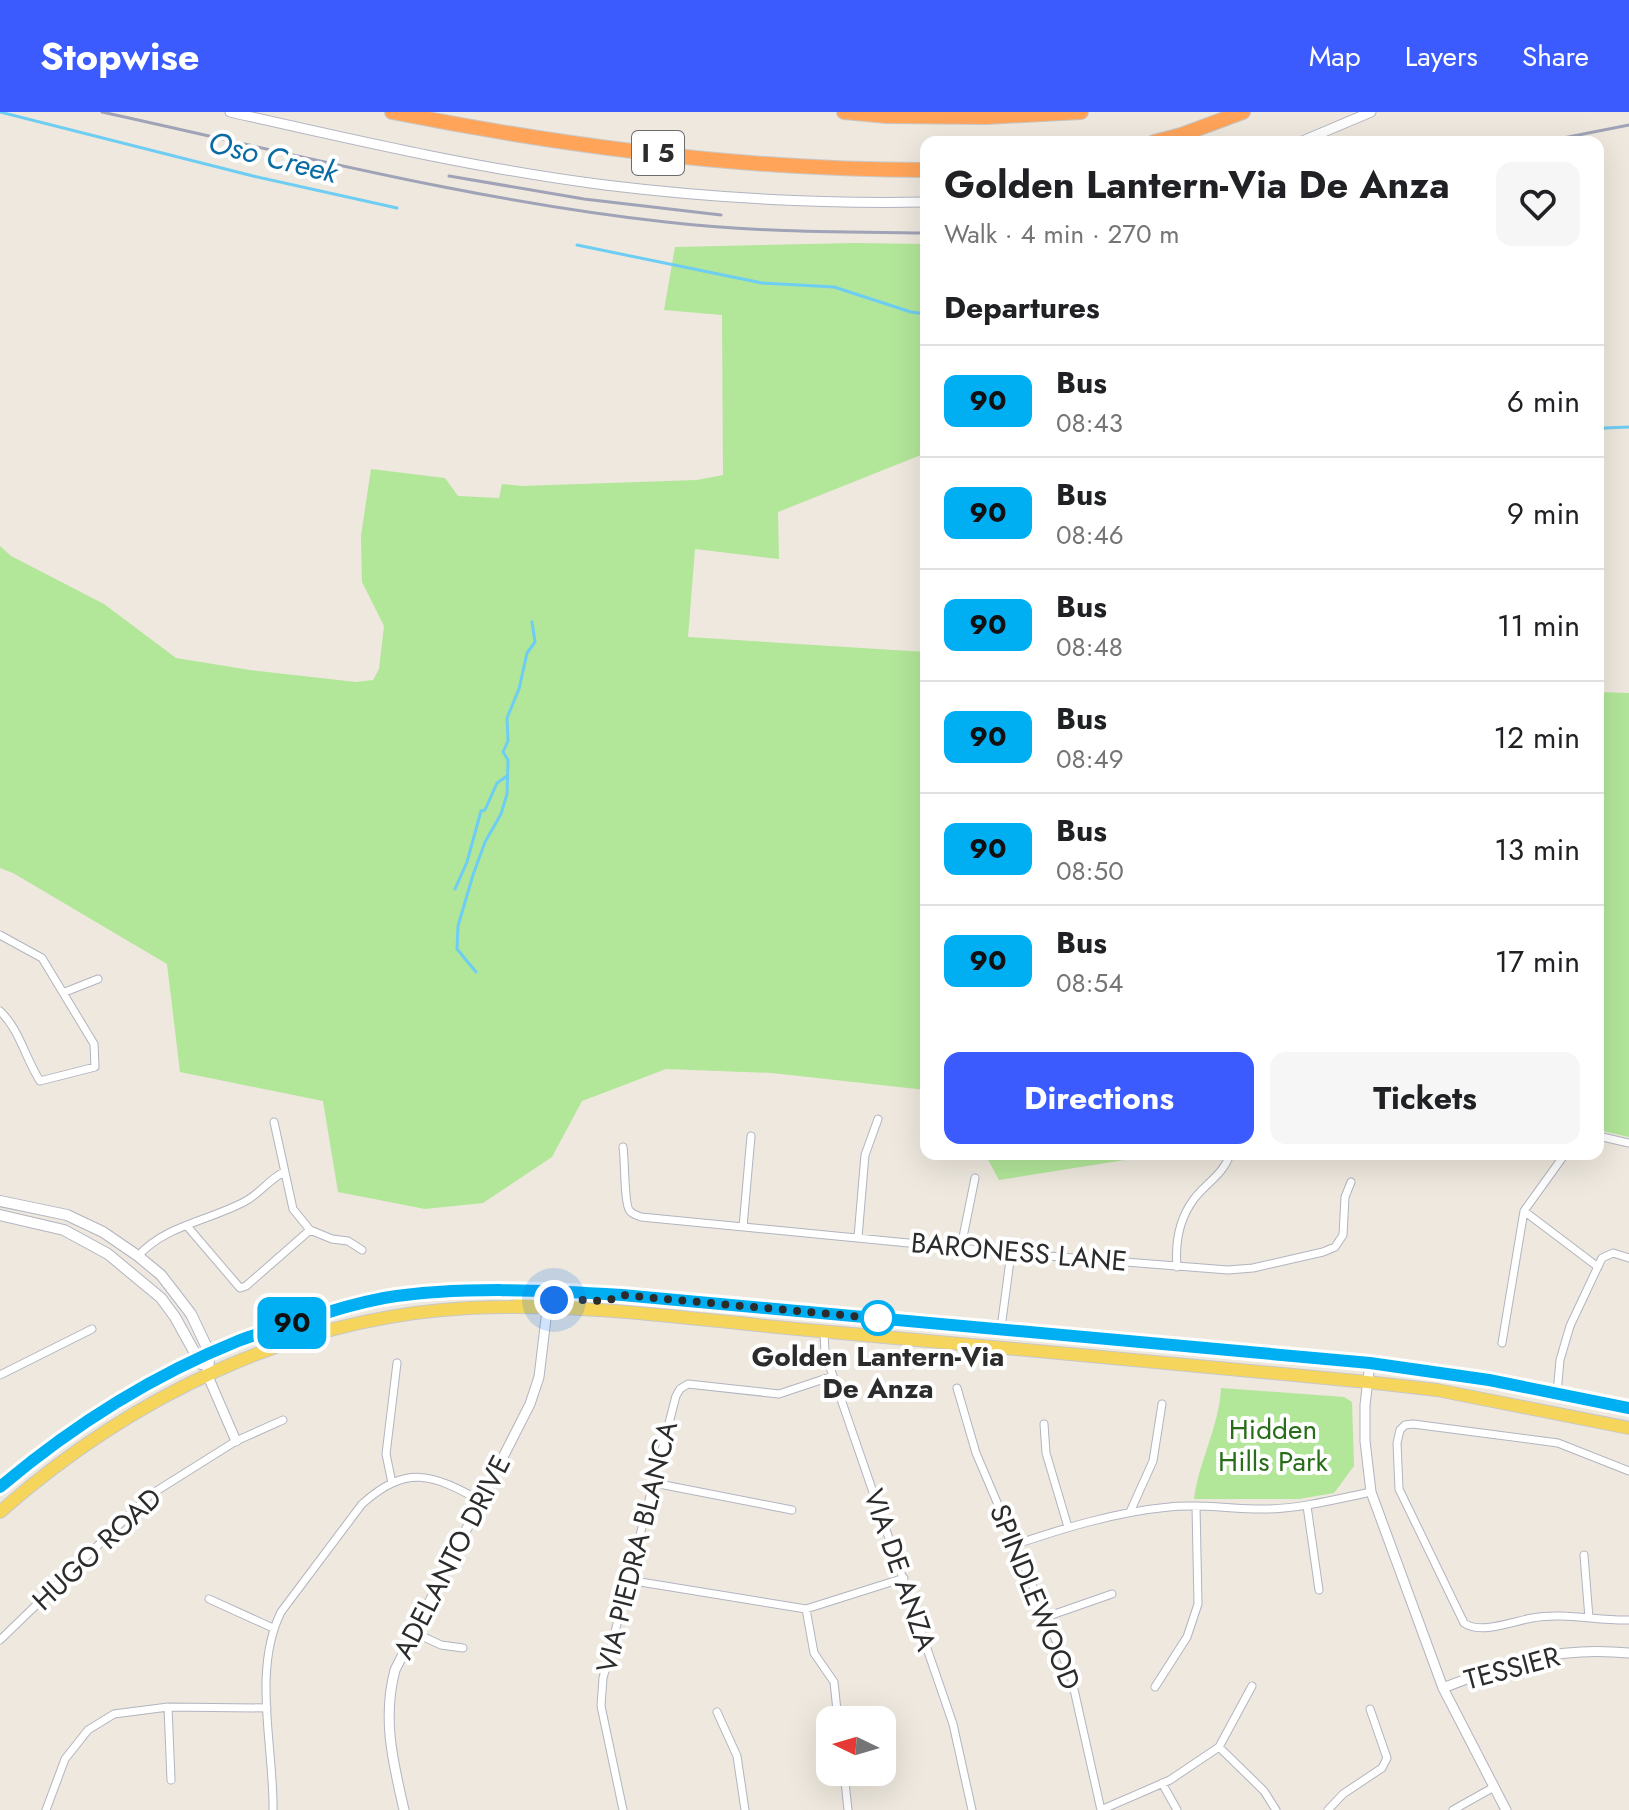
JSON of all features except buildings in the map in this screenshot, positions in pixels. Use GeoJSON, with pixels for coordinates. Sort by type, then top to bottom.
{"type":"FeatureCollection","features":[{"type":"Feature","properties":{"kind":"highway","name":"I 5"},"geometry":{"type":"LineString","coordinates":[[392,112],[489,131],[678,156],[920,170]]}},
{"type":"Feature","properties":{"kind":"highway"},"geometry":{"type":"LineString","coordinates":[[844,112],[887,116],[986,117],[1081,112]]}},
{"type":"Feature","properties":{"kind":"highway"},"geometry":{"type":"LineString","coordinates":[[1177,136],[1243,112]]}},
{"type":"Feature","properties":{"kind":"main road"},"geometry":{"type":"LineString","coordinates":[[0,1201],[67,1215],[103,1232],[161,1275],[191,1314],[207,1374]]}},
{"type":"Feature","properties":{"kind":"main road"},"geometry":{"type":"LineString","coordinates":[[0,1215],[64,1230],[128,1268],[161,1298],[204,1357]]}},
{"type":"Feature","properties":{"kind":"main road"},"geometry":{"type":"LineString","coordinates":[[128,1268],[138,1256]]}},
{"type":"Feature","properties":{"kind":"main road"},"geometry":{"type":"LineString","coordinates":[[0,1489],[64,1437],[121,1399],[204,1357],[263,1332],[347,1307],[409,1295],[548,1290],[1001,1328],[1415,1368],[1629,1408]]}},
{"type":"Feature","properties":{"kind":"main road"},"geometry":{"type":"LineString","coordinates":[[472,1293],[532,1297],[547,1310]]}},
{"type":"Feature","properties":{"kind":"main road"},"geometry":{"type":"LineString","coordinates":[[547,1310],[554,1300],[601,1301],[622,1295]]}},
{"type":"Feature","properties":{"kind":"main road"},"geometry":{"type":"LineString","coordinates":[[5,1508],[93,1437],[207,1374],[280,1346],[362,1322],[443,1310],[511,1308],[631,1314],[1367,1382],[1437,1390],[1629,1428]]}},
{"type":"Feature","properties":{"kind":"main road"},"geometry":{"type":"LineString","coordinates":[[801,1312],[804,1321],[824,1331]]}},
{"type":"Feature","properties":{"kind":"main road"},"geometry":{"type":"LineString","coordinates":[[824,1331],[832,1323],[839,1322],[842,1315]]}},
{"type":"Feature","properties":{"kind":"main road"},"geometry":{"type":"LineString","coordinates":[[979,1345],[987,1337],[995,1337],[1001,1328]]}},
{"type":"Feature","properties":{"kind":"main road"},"geometry":{"type":"LineString","coordinates":[[1001,1328],[1020,1339],[1027,1350]]}},
{"type":"Feature","properties":{"kind":"street"},"geometry":{"type":"LineString","coordinates":[[230,112],[387,147],[604,185],[784,200],[920,202]]}},
{"type":"Feature","properties":{"kind":"street"},"geometry":{"type":"LineString","coordinates":[[1314,136],[1371,112]]}},
{"type":"Feature","properties":{"kind":"street"},"geometry":{"type":"LineString","coordinates":[[0,935],[42,958],[94,1044],[95,1067],[40,1081],[12,1023],[0,1011]]}},
{"type":"Feature","properties":{"kind":"street"},"geometry":{"type":"LineString","coordinates":[[65,992],[98,979]]}},
{"type":"Feature","properties":{"kind":"street"},"geometry":{"type":"LineString","coordinates":[[858,1237],[865,1155],[878,1119]]}},
{"type":"Feature","properties":{"kind":"street"},"geometry":{"type":"LineString","coordinates":[[274,1122],[293,1209],[310,1230],[332,1239],[348,1241],[362,1250]]}},
{"type":"Feature","properties":{"kind":"street"},"geometry":{"type":"LineString","coordinates":[[743,1227],[751,1136]]}},
{"type":"Feature","properties":{"kind":"street"},"geometry":{"type":"LineString","coordinates":[[1604,1137],[1629,1143]]}},
{"type":"Feature","properties":{"kind":"street","name":"BARONESS LANE"},"geometry":{"type":"LineString","coordinates":[[623,1147],[627,1170],[626,1205],[632,1213],[661,1220],[1177,1267],[1244,1269],[1329,1251],[1343,1235],[1345,1197],[1351,1182]]}},
{"type":"Feature","properties":{"kind":"street"},"geometry":{"type":"LineString","coordinates":[[1177,1267],[1175,1248],[1184,1217],[1193,1200],[1221,1171],[1227,1160]]}},
{"type":"Feature","properties":{"kind":"street"},"geometry":{"type":"LineString","coordinates":[[1502,1343],[1524,1211],[1561,1160]]}},
{"type":"Feature","properties":{"kind":"street"},"geometry":{"type":"LineString","coordinates":[[138,1256],[151,1241],[175,1228],[243,1203],[284,1172]]}},
{"type":"Feature","properties":{"kind":"street"},"geometry":{"type":"LineString","coordinates":[[961,1247],[975,1178]]}},
{"type":"Feature","properties":{"kind":"street"},"geometry":{"type":"LineString","coordinates":[[1524,1211],[1598,1267]]}},
{"type":"Feature","properties":{"kind":"street"},"geometry":{"type":"LineString","coordinates":[[187,1226],[240,1288],[310,1230]]}},
{"type":"Feature","properties":{"kind":"street"},"geometry":{"type":"LineString","coordinates":[[1001,1328],[1011,1253]]}},
{"type":"Feature","properties":{"kind":"street"},"geometry":{"type":"LineString","coordinates":[[1557,1393],[1560,1360],[1570,1326],[1602,1258],[1613,1253],[1629,1258]]}},
{"type":"Feature","properties":{"kind":"street","name":"ADELANTO DRIVE"},"geometry":{"type":"LineString","coordinates":[[404,1810],[390,1750],[388,1710],[395,1670],[530,1404],[539,1377],[547,1310]]}},
{"type":"Feature","properties":{"kind":"street"},"geometry":{"type":"LineString","coordinates":[[0,1375],[92,1329]]}},
{"type":"Feature","properties":{"kind":"street","name":"VIA DE ANZA"},"geometry":{"type":"LineString","coordinates":[[824,1331],[825,1353],[953,1724],[972,1810]]}},
{"type":"Feature","properties":{"kind":"street"},"geometry":{"type":"LineString","coordinates":[[392,1483],[386,1454],[397,1363]]}},
{"type":"Feature","properties":{"kind":"street"},"geometry":{"type":"LineString","coordinates":[[1370,1363],[1365,1441],[1371,1492],[1443,1688],[1506,1810]]}},
{"type":"Feature","properties":{"kind":"street"},"geometry":{"type":"LineString","coordinates":[[207,1374],[236,1441]]}},
{"type":"Feature","properties":{"kind":"street","name":"VIA PIEDRA BLANCA"},"geometry":{"type":"LineString","coordinates":[[623,1810],[601,1706],[603,1678],[676,1396],[688,1384],[779,1394],[833,1376]]}},
{"type":"Feature","properties":{"kind":"street","name":"SPINDLEWOOD"},"geometry":{"type":"LineString","coordinates":[[957,1388],[976,1453],[1071,1676],[1101,1810]]}},
{"type":"Feature","properties":{"kind":"street"},"geometry":{"type":"LineString","coordinates":[[1130,1512],[1153,1461],[1162,1404]]}},
{"type":"Feature","properties":{"kind":"street","name":"HUGO ROAD"},"geometry":{"type":"LineString","coordinates":[[0,1640],[150,1495],[236,1441],[283,1420]]}},
{"type":"Feature","properties":{"kind":"street"},"geometry":{"type":"LineString","coordinates":[[1044,1424],[1046,1453],[1068,1527]]}},
{"type":"Feature","properties":{"kind":"street"},"geometry":{"type":"LineString","coordinates":[[1629,1471],[1558,1443],[1413,1424],[1405,1425],[1400,1430],[1397,1443],[1399,1489],[1464,1623],[1476,1628],[1538,1617],[1629,1620]]}},
{"type":"Feature","properties":{"kind":"street"},"geometry":{"type":"LineString","coordinates":[[273,1810],[267,1708],[268,1648],[281,1612],[362,1504],[375,1492],[409,1477],[429,1477],[481,1501]]}},
{"type":"Feature","properties":{"kind":"street"},"geometry":{"type":"LineString","coordinates":[[654,1483],[792,1510]]}},
{"type":"Feature","properties":{"kind":"street"},"geometry":{"type":"LineString","coordinates":[[0,1489],[5,1508]]}},
{"type":"Feature","properties":{"kind":"street"},"geometry":{"type":"LineString","coordinates":[[1014,1545],[1068,1527],[1130,1512],[1196,1506],[1267,1509],[1307,1506],[1371,1492]]}},
{"type":"Feature","properties":{"kind":"street"},"geometry":{"type":"LineString","coordinates":[[1155,1687],[1187,1637],[1198,1604],[1196,1506]]}},
{"type":"Feature","properties":{"kind":"street"},"geometry":{"type":"LineString","coordinates":[[1307,1506],[1319,1590]]}},
{"type":"Feature","properties":{"kind":"street"},"geometry":{"type":"LineString","coordinates":[[1584,1555],[1589,1618]]}},
{"type":"Feature","properties":{"kind":"street"},"geometry":{"type":"LineString","coordinates":[[628,1580],[806,1609],[904,1578]]}},
{"type":"Feature","properties":{"kind":"street"},"geometry":{"type":"LineString","coordinates":[[1046,1617],[1112,1594]]}},
{"type":"Feature","properties":{"kind":"street"},"geometry":{"type":"LineString","coordinates":[[209,1599],[273,1628]]}},
{"type":"Feature","properties":{"kind":"street"},"geometry":{"type":"LineString","coordinates":[[806,1609],[814,1653],[834,1682],[837,1706]]}},
{"type":"Feature","properties":{"kind":"street"},"geometry":{"type":"LineString","coordinates":[[413,1632],[441,1645],[463,1648]]}},
{"type":"Feature","properties":{"kind":"street","name":"TESSIER"},"geometry":{"type":"LineString","coordinates":[[1443,1688],[1498,1666],[1540,1656],[1586,1651],[1629,1653]]}},
{"type":"Feature","properties":{"kind":"street"},"geometry":{"type":"LineString","coordinates":[[1101,1810],[1162,1783],[1219,1747],[1252,1686]]}},
{"type":"Feature","properties":{"kind":"street"},"geometry":{"type":"LineString","coordinates":[[46,1810],[65,1759],[88,1730],[114,1714],[168,1707],[267,1708]]}},
{"type":"Feature","properties":{"kind":"street"},"geometry":{"type":"LineString","coordinates":[[168,1707],[171,1780]]}},
{"type":"Feature","properties":{"kind":"street"},"geometry":{"type":"LineString","coordinates":[[1328,1810],[1343,1794],[1382,1768],[1387,1758],[1370,1709]]}},
{"type":"Feature","properties":{"kind":"street"},"geometry":{"type":"LineString","coordinates":[[717,1712],[737,1756],[745,1810]]}},
{"type":"Feature","properties":{"kind":"street"},"geometry":{"type":"LineString","coordinates":[[1219,1747],[1264,1791],[1276,1810]]}},
{"type":"Feature","properties":{"kind":"street"},"geometry":{"type":"LineString","coordinates":[[1162,1783],[1177,1810]]}},
{"type":"Feature","properties":{"kind":"street"},"geometry":{"type":"LineString","coordinates":[[845,1786],[848,1810]]}},
{"type":"Feature","properties":{"kind":"street"},"geometry":{"type":"LineString","coordinates":[[1453,1810],[1494,1787]]}},
{"type":"Feature","properties":{"kind":"green space"},"geometry":{"type":"Polygon","coordinates":[[[920,244],[920,455],[778,512],[779,559],[695,549],[688,637],[920,652],[920,1089],[772,1073],[666,1069],[582,1101],[552,1157],[483,1203],[425,1209],[338,1192],[323,1101],[180,1072],[167,964],[0,868],[0,546],[11,556],[104,604],[176,658],[356,682],[373,680],[379,669],[384,626],[362,582],[361,536],[371,469],[445,478],[458,496],[499,498],[502,484],[522,486],[697,480],[723,475],[722,315],[664,310],[675,247],[920,244]]]}},
{"type":"Feature","properties":{"kind":"green space"},"geometry":{"type":"Polygon","coordinates":[[[1604,692],[1629,693],[1629,1137],[1604,1131],[1604,692]]]}},
{"type":"Feature","properties":{"kind":"green space"},"geometry":{"type":"Polygon","coordinates":[[[988,1160],[1125,1160],[999,1180],[988,1160]]]}},
{"type":"Feature","properties":{"kind":"green space","name":"Hidden Hills Park"},"geometry":{"type":"Polygon","coordinates":[[[1221,1388],[1344,1397],[1352,1402],[1354,1466],[1334,1493],[1299,1499],[1194,1499],[1217,1416],[1221,1388]]]}},
{"type":"Feature","properties":{"kind":"waterway","name":"Oso Creek"},"geometry":{"type":"LineString","coordinates":[[0,112],[253,176],[397,208]]}},
{"type":"Feature","properties":{"kind":"waterway","name":"Oso Creek"},"geometry":{"type":"LineString","coordinates":[[577,245],[762,283],[834,287],[920,313]]}},
{"type":"Feature","properties":{"kind":"waterway","name":"Oso Creek"},"geometry":{"type":"LineString","coordinates":[[1604,428],[1629,427]]}},
{"type":"Feature","properties":{"kind":"waterway"},"geometry":{"type":"LineString","coordinates":[[476,972],[457,949],[458,926],[485,842],[501,814],[507,794],[508,760],[503,752],[508,741],[507,718],[519,689],[527,653],[535,642],[532,622]]}},
{"type":"Feature","properties":{"kind":"waterway"},"geometry":{"type":"LineString","coordinates":[[455,889],[467,862],[481,811],[485,810],[497,783],[507,776]]}},
{"type":"Feature","properties":{"kind":"railway"},"geometry":{"type":"LineString","coordinates":[[102,112],[453,189],[595,213],[731,228],[920,233]]}},
{"type":"Feature","properties":{"kind":"railway"},"geometry":{"type":"LineString","coordinates":[[1573,136],[1629,125]]}},
{"type":"Feature","properties":{"kind":"railway"},"geometry":{"type":"LineString","coordinates":[[449,176],[584,199],[721,215]]}},
{"type":"Feature","properties":{"kind":"bus line","name":"90"},"geometry":{"type":"LineString","coordinates":[[0,1487],[64,1437],[121,1399],[238,1341],[328,1312],[383,1298],[422,1294],[548,1290],[1211,1347],[1415,1368],[1629,1408]]}},
{"type":"Feature","properties":{"kind":"place","name":"Golden Lantern-Via De Anza"},"geometry":{"type":"Point","coordinates":[878,1318]}},
{"type":"Feature","properties":{"kind":"route"},"geometry":{"type":"LineString","coordinates":[[554,1300],[601,1301],[622,1295],[886,1319],[878,1318]]}}]}
